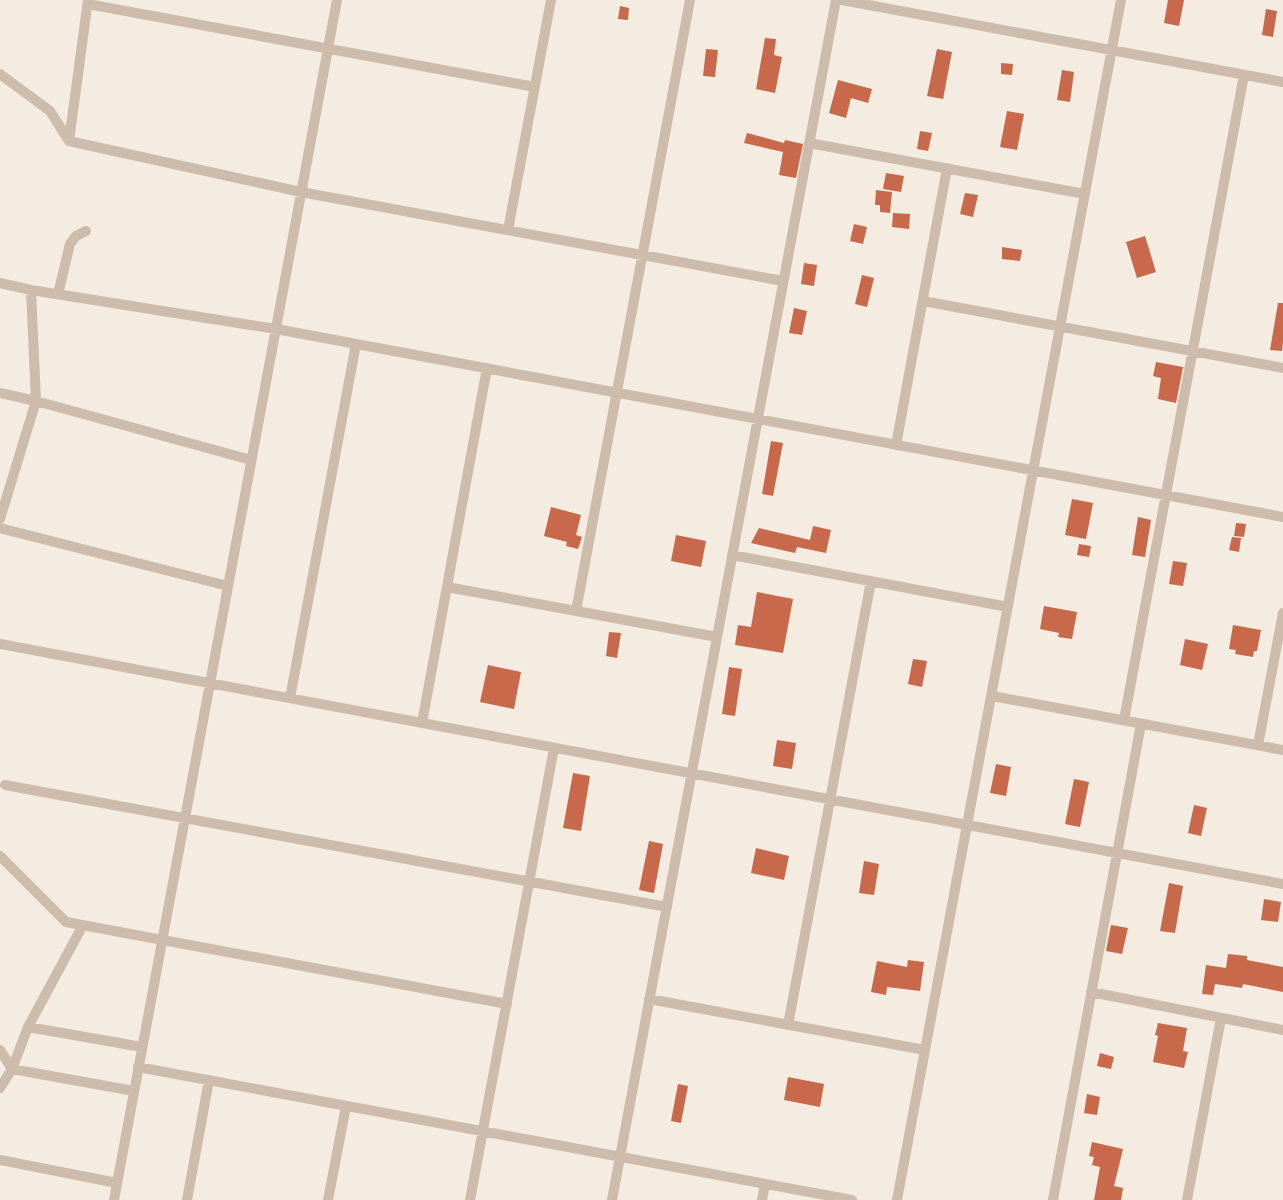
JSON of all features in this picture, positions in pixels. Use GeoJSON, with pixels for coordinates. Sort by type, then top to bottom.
{"type":"FeatureCollection","features":[{"type":"Feature","properties":{"kind":"street"},"geometry":{"type":"LineString","coordinates":[[114,1200],[337,0]]}},
{"type":"Feature","properties":{"kind":"street"},"geometry":{"type":"LineString","coordinates":[[508,230],[551,0]]}},
{"type":"Feature","properties":{"kind":"street"},"geometry":{"type":"LineString","coordinates":[[576,611],[690,0]]}},
{"type":"Feature","properties":{"kind":"street"},"geometry":{"type":"LineString","coordinates":[[612,1200],[836,0]]}},
{"type":"Feature","properties":{"kind":"street"},"geometry":{"type":"LineString","coordinates":[[842,0],[1283,82]]}},
{"type":"Feature","properties":{"kind":"street"},"geometry":{"type":"LineString","coordinates":[[897,1200],[1121,0]]}},
{"type":"Feature","properties":{"kind":"street"},"geometry":{"type":"LineString","coordinates":[[69,141],[88,2],[535,87]]}},
{"type":"Feature","properties":{"kind":"street"},"geometry":{"type":"LineString","coordinates":[[0,74],[50,111],[69,141],[301,192],[783,281]]}},
{"type":"Feature","properties":{"kind":"street"},"geometry":{"type":"LineString","coordinates":[[1124,720],[1244,75]]}},
{"type":"Feature","properties":{"kind":"street"},"geometry":{"type":"LineString","coordinates":[[809,143],[1085,194]]}},
{"type":"Feature","properties":{"kind":"street"},"geometry":{"type":"LineString","coordinates":[[896,445],[947,168]]}},
{"type":"Feature","properties":{"kind":"street"},"geometry":{"type":"LineString","coordinates":[[58,294],[70,244],[76,236],[86,231]]}},
{"type":"Feature","properties":{"kind":"street"},"geometry":{"type":"LineString","coordinates":[[0,283],[31,290],[276,329],[1283,517]]}},
{"type":"Feature","properties":{"kind":"street"},"geometry":{"type":"LineString","coordinates":[[0,519],[36,401],[31,290]]}},
{"type":"Feature","properties":{"kind":"street"},"geometry":{"type":"LineString","coordinates":[[922,301],[1283,368]]}},
{"type":"Feature","properties":{"kind":"street"},"geometry":{"type":"LineString","coordinates":[[290,698],[356,344]]}},
{"type":"Feature","properties":{"kind":"street"},"geometry":{"type":"LineString","coordinates":[[422,723],[487,368]]}},
{"type":"Feature","properties":{"kind":"street"},"geometry":{"type":"LineString","coordinates":[[0,393],[36,401],[252,460]]}},
{"type":"Feature","properties":{"kind":"street"},"geometry":{"type":"LineString","coordinates":[[0,528],[228,586]]}},
{"type":"Feature","properties":{"kind":"street"},"geometry":{"type":"LineString","coordinates":[[732,555],[1008,607]]}},
{"type":"Feature","properties":{"kind":"street"},"geometry":{"type":"LineString","coordinates":[[788,1025],[871,581]]}},
{"type":"Feature","properties":{"kind":"street"},"geometry":{"type":"LineString","coordinates":[[447,587],[717,637]]}},
{"type":"Feature","properties":{"kind":"street"},"geometry":{"type":"LineString","coordinates":[[1258,745],[1283,613]]}},
{"type":"Feature","properties":{"kind":"street"},"geometry":{"type":"LineString","coordinates":[[0,644],[1283,884]]}},
{"type":"Feature","properties":{"kind":"street"},"geometry":{"type":"LineString","coordinates":[[992,696],[1283,750]]}},
{"type":"Feature","properties":{"kind":"street"},"geometry":{"type":"LineString","coordinates":[[1053,1200],[1141,724]]}},
{"type":"Feature","properties":{"kind":"street"},"geometry":{"type":"LineString","coordinates":[[470,1200],[554,748]]}},
{"type":"Feature","properties":{"kind":"street"},"geometry":{"type":"LineString","coordinates":[[5,785],[667,907]]}},
{"type":"Feature","properties":{"kind":"street"},"geometry":{"type":"LineString","coordinates":[[0,856],[66,922],[507,1004]]}},
{"type":"Feature","properties":{"kind":"street"},"geometry":{"type":"LineString","coordinates":[[0,1088],[12,1069],[28,1028],[83,925]]}},
{"type":"Feature","properties":{"kind":"street"},"geometry":{"type":"LineString","coordinates":[[1091,992],[1283,1030]]}},
{"type":"Feature","properties":{"kind":"street"},"geometry":{"type":"LineString","coordinates":[[649,999],[925,1050]]}},
{"type":"Feature","properties":{"kind":"street"},"geometry":{"type":"LineString","coordinates":[[1187,1200],[1221,1018]]}},
{"type":"Feature","properties":{"kind":"street"},"geometry":{"type":"LineString","coordinates":[[28,1028],[142,1047]]}},
{"type":"Feature","properties":{"kind":"street"},"geometry":{"type":"LineString","coordinates":[[0,1050],[12,1069],[134,1091]]}},
{"type":"Feature","properties":{"kind":"street"},"geometry":{"type":"LineString","coordinates":[[138,1067],[852,1200]]}},
{"type":"Feature","properties":{"kind":"street"},"geometry":{"type":"LineString","coordinates":[[187,1200],[209,1080]]}},
{"type":"Feature","properties":{"kind":"street"},"geometry":{"type":"LineString","coordinates":[[328,1200],[346,1106]]}},
{"type":"Feature","properties":{"kind":"street"},"geometry":{"type":"LineString","coordinates":[[0,1160],[117,1183]]}},
{"type":"Feature","properties":{"kind":"street"},"geometry":{"type":"LineString","coordinates":[[762,1200],[765,1184]]}},
{"type":"Feature","properties":{"kind":"building"},"geometry":{"type":"Polygon","coordinates":[[[1168,0],[1184,0],[1179,26],[1164,23],[1168,0]]]}},
{"type":"Feature","properties":{"kind":"building"},"geometry":{"type":"Polygon","coordinates":[[[620,6],[629,8],[628,20],[618,19],[620,6]]]}},
{"type":"Feature","properties":{"kind":"building"},"geometry":{"type":"Polygon","coordinates":[[[1266,9],[1277,11],[1273,37],[1262,35],[1266,9]]]}},
{"type":"Feature","properties":{"kind":"building"},"geometry":{"type":"Polygon","coordinates":[[[765,38],[776,39],[774,55],[782,57],[775,93],[756,89],[765,38]]]}},
{"type":"Feature","properties":{"kind":"building"},"geometry":{"type":"Polygon","coordinates":[[[706,49],[718,50],[715,77],[703,76],[706,49]]]}},
{"type":"Feature","properties":{"kind":"building"},"geometry":{"type":"Polygon","coordinates":[[[937,49],[952,52],[943,99],[927,96],[937,49]]]}},
{"type":"Feature","properties":{"kind":"building"},"geometry":{"type":"Polygon","coordinates":[[[1001,63],[1013,64],[1012,75],[1001,74],[1001,63]]]}},
{"type":"Feature","properties":{"kind":"building"},"geometry":{"type":"Polygon","coordinates":[[[1062,70],[1074,72],[1070,102],[1057,100],[1062,70]]]}},
{"type":"Feature","properties":{"kind":"building"},"geometry":{"type":"Polygon","coordinates":[[[838,80],[872,89],[868,103],[851,98],[846,118],[829,113],[838,80]]]}},
{"type":"Feature","properties":{"kind":"building"},"geometry":{"type":"Polygon","coordinates":[[[1007,111],[1024,114],[1017,150],[1000,147],[1007,111]]]}},
{"type":"Feature","properties":{"kind":"building"},"geometry":{"type":"Polygon","coordinates":[[[920,131],[932,133],[928,151],[917,149],[920,131]]]}},
{"type":"Feature","properties":{"kind":"building"},"geometry":{"type":"Polygon","coordinates":[[[747,133],[784,143],[785,140],[803,144],[796,178],[779,175],[783,152],[744,143],[747,133]]]}},
{"type":"Feature","properties":{"kind":"building"},"geometry":{"type":"Polygon","coordinates":[[[886,173],[904,176],[901,192],[883,189],[886,173]]]}},
{"type":"Feature","properties":{"kind":"building"},"geometry":{"type":"Polygon","coordinates":[[[876,190],[892,192],[890,213],[880,212],[880,205],[875,205],[876,190]]]}},
{"type":"Feature","properties":{"kind":"building"},"geometry":{"type":"Polygon","coordinates":[[[965,193],[978,195],[973,217],[960,214],[965,193]]]}},
{"type":"Feature","properties":{"kind":"building"},"geometry":{"type":"Polygon","coordinates":[[[893,213],[910,214],[909,229],[892,227],[893,213]]]}},
{"type":"Feature","properties":{"kind":"building"},"geometry":{"type":"Polygon","coordinates":[[[854,224],[867,227],[863,244],[850,241],[854,224]]]}},
{"type":"Feature","properties":{"kind":"building"},"geometry":{"type":"Polygon","coordinates":[[[1145,236],[1156,272],[1137,278],[1126,242],[1145,236]]]}},
{"type":"Feature","properties":{"kind":"building"},"geometry":{"type":"Polygon","coordinates":[[[1002,247],[1022,250],[1020,261],[1002,259],[1002,247]]]}},
{"type":"Feature","properties":{"kind":"building"},"geometry":{"type":"Polygon","coordinates":[[[804,263],[817,265],[814,286],[801,284],[804,263]]]}},
{"type":"Feature","properties":{"kind":"building"},"geometry":{"type":"Polygon","coordinates":[[[862,275],[874,278],[867,307],[855,304],[862,275]]]}},
{"type":"Feature","properties":{"kind":"building"},"geometry":{"type":"Polygon","coordinates":[[[1278,303],[1283,303],[1282,351],[1270,350],[1278,303]]]}},
{"type":"Feature","properties":{"kind":"building"},"geometry":{"type":"Polygon","coordinates":[[[794,308],[807,311],[802,335],[789,333],[794,308]]]}},
{"type":"Feature","properties":{"kind":"building"},"geometry":{"type":"Polygon","coordinates":[[[1156,362],[1183,367],[1176,403],[1158,399],[1161,378],[1153,376],[1156,362]]]}},
{"type":"Feature","properties":{"kind":"building"},"geometry":{"type":"Polygon","coordinates":[[[771,441],[783,443],[773,496],[762,494],[771,441]]]}},
{"type":"Feature","properties":{"kind":"building"},"geometry":{"type":"Polygon","coordinates":[[[1072,499],[1093,503],[1086,539],[1065,535],[1072,499]]]}},
{"type":"Feature","properties":{"kind":"building"},"geometry":{"type":"Polygon","coordinates":[[[551,507],[581,515],[576,535],[582,537],[578,549],[566,546],[567,542],[544,536],[551,507]]]}},
{"type":"Feature","properties":{"kind":"building"},"geometry":{"type":"Polygon","coordinates":[[[1138,517],[1151,520],[1145,557],[1132,555],[1138,517]]]}},
{"type":"Feature","properties":{"kind":"building"},"geometry":{"type":"Polygon","coordinates":[[[1236,523],[1246,524],[1244,537],[1234,536],[1236,523]]]}},
{"type":"Feature","properties":{"kind":"building"},"geometry":{"type":"Polygon","coordinates":[[[813,526],[831,530],[826,553],[797,547],[795,553],[751,543],[759,528],[810,540],[813,526]]]}},
{"type":"Feature","properties":{"kind":"building"},"geometry":{"type":"Polygon","coordinates":[[[676,535],[706,541],[701,567],[671,561],[676,535]]]}},
{"type":"Feature","properties":{"kind":"building"},"geometry":{"type":"Polygon","coordinates":[[[1232,537],[1241,538],[1239,552],[1229,550],[1232,537]]]}},
{"type":"Feature","properties":{"kind":"building"},"geometry":{"type":"Polygon","coordinates":[[[1079,544],[1091,546],[1089,557],[1077,555],[1079,544]]]}},
{"type":"Feature","properties":{"kind":"building"},"geometry":{"type":"Polygon","coordinates":[[[1173,561],[1187,563],[1183,586],[1169,584],[1173,561]]]}},
{"type":"Feature","properties":{"kind":"building"},"geometry":{"type":"Polygon","coordinates":[[[757,592],[793,599],[783,653],[735,645],[738,625],[751,627],[757,592]]]}},
{"type":"Feature","properties":{"kind":"building"},"geometry":{"type":"Polygon","coordinates":[[[1044,606],[1077,612],[1072,639],[1058,637],[1059,633],[1040,629],[1044,606]]]}},
{"type":"Feature","properties":{"kind":"building"},"geometry":{"type":"Polygon","coordinates":[[[1233,625],[1261,630],[1257,651],[1254,651],[1253,657],[1235,654],[1236,650],[1229,649],[1233,625]]]}},
{"type":"Feature","properties":{"kind":"building"},"geometry":{"type":"Polygon","coordinates":[[[609,632],[621,633],[617,658],[606,656],[609,632]]]}},
{"type":"Feature","properties":{"kind":"building"},"geometry":{"type":"Polygon","coordinates":[[[1185,639],[1208,644],[1202,670],[1180,665],[1185,639]]]}},
{"type":"Feature","properties":{"kind":"building"},"geometry":{"type":"Polygon","coordinates":[[[913,659],[927,661],[922,687],[908,684],[913,659]]]}},
{"type":"Feature","properties":{"kind":"building"},"geometry":{"type":"Polygon","coordinates":[[[488,665],[521,672],[514,709],[480,702],[488,665]]]}},
{"type":"Feature","properties":{"kind":"building"},"geometry":{"type":"Polygon","coordinates":[[[729,667],[742,669],[735,716],[722,714],[729,667]]]}},
{"type":"Feature","properties":{"kind":"building"},"geometry":{"type":"Polygon","coordinates":[[[777,740],[796,743],[792,769],[773,766],[777,740]]]}},
{"type":"Feature","properties":{"kind":"building"},"geometry":{"type":"Polygon","coordinates":[[[996,764],[1011,767],[1006,796],[990,793],[996,764]]]}},
{"type":"Feature","properties":{"kind":"building"},"geometry":{"type":"Polygon","coordinates":[[[573,773],[590,776],[581,831],[563,828],[573,773]]]}},
{"type":"Feature","properties":{"kind":"building"},"geometry":{"type":"Polygon","coordinates":[[[1074,779],[1089,782],[1080,827],[1065,824],[1074,779]]]}},
{"type":"Feature","properties":{"kind":"building"},"geometry":{"type":"Polygon","coordinates":[[[1194,805],[1207,808],[1201,836],[1188,833],[1194,805]]]}},
{"type":"Feature","properties":{"kind":"building"},"geometry":{"type":"Polygon","coordinates":[[[649,841],[663,844],[654,893],[639,890],[649,841]]]}},
{"type":"Feature","properties":{"kind":"building"},"geometry":{"type":"Polygon","coordinates":[[[756,848],[789,856],[784,880],[751,873],[756,848]]]}},
{"type":"Feature","properties":{"kind":"building"},"geometry":{"type":"Polygon","coordinates":[[[864,861],[879,864],[874,895],[859,893],[864,861]]]}},
{"type":"Feature","properties":{"kind":"building"},"geometry":{"type":"Polygon","coordinates":[[[1169,883],[1183,886],[1175,933],[1160,931],[1169,883]]]}},
{"type":"Feature","properties":{"kind":"building"},"geometry":{"type":"Polygon","coordinates":[[[1264,899],[1281,902],[1278,922],[1261,920],[1264,899]]]}},
{"type":"Feature","properties":{"kind":"building"},"geometry":{"type":"Polygon","coordinates":[[[1111,925],[1128,928],[1122,954],[1106,951],[1111,925]]]}},
{"type":"Feature","properties":{"kind":"building"},"geometry":{"type":"Polygon","coordinates":[[[1228,954],[1247,956],[1247,960],[1283,967],[1283,992],[1243,984],[1242,988],[1215,984],[1213,995],[1202,994],[1206,965],[1226,968],[1228,954]]]}},
{"type":"Feature","properties":{"kind":"building"},"geometry":{"type":"Polygon","coordinates":[[[908,960],[924,962],[920,991],[887,987],[886,995],[871,992],[877,961],[907,967],[908,960]]]}},
{"type":"Feature","properties":{"kind":"building"},"geometry":{"type":"Polygon","coordinates":[[[1158,1023],[1187,1028],[1183,1051],[1188,1052],[1184,1068],[1153,1062],[1158,1036],[1155,1035],[1158,1023]]]}},
{"type":"Feature","properties":{"kind":"building"},"geometry":{"type":"Polygon","coordinates":[[[1100,1053],[1114,1057],[1111,1069],[1097,1066],[1100,1053]]]}},
{"type":"Feature","properties":{"kind":"building"},"geometry":{"type":"Polygon","coordinates":[[[788,1077],[824,1084],[820,1107],[784,1100],[788,1077]]]}},
{"type":"Feature","properties":{"kind":"building"},"geometry":{"type":"Polygon","coordinates":[[[678,1084],[688,1086],[681,1123],[671,1121],[678,1084]]]}},
{"type":"Feature","properties":{"kind":"building"},"geometry":{"type":"Polygon","coordinates":[[[1087,1094],[1100,1097],[1097,1115],[1084,1113],[1087,1094]]]}},
{"type":"Feature","properties":{"kind":"building"},"geometry":{"type":"Polygon","coordinates":[[[1092,1142],[1123,1149],[1114,1186],[1123,1188],[1121,1200],[1094,1200],[1100,1167],[1092,1165],[1094,1157],[1089,1156],[1092,1142]]]}}]}
